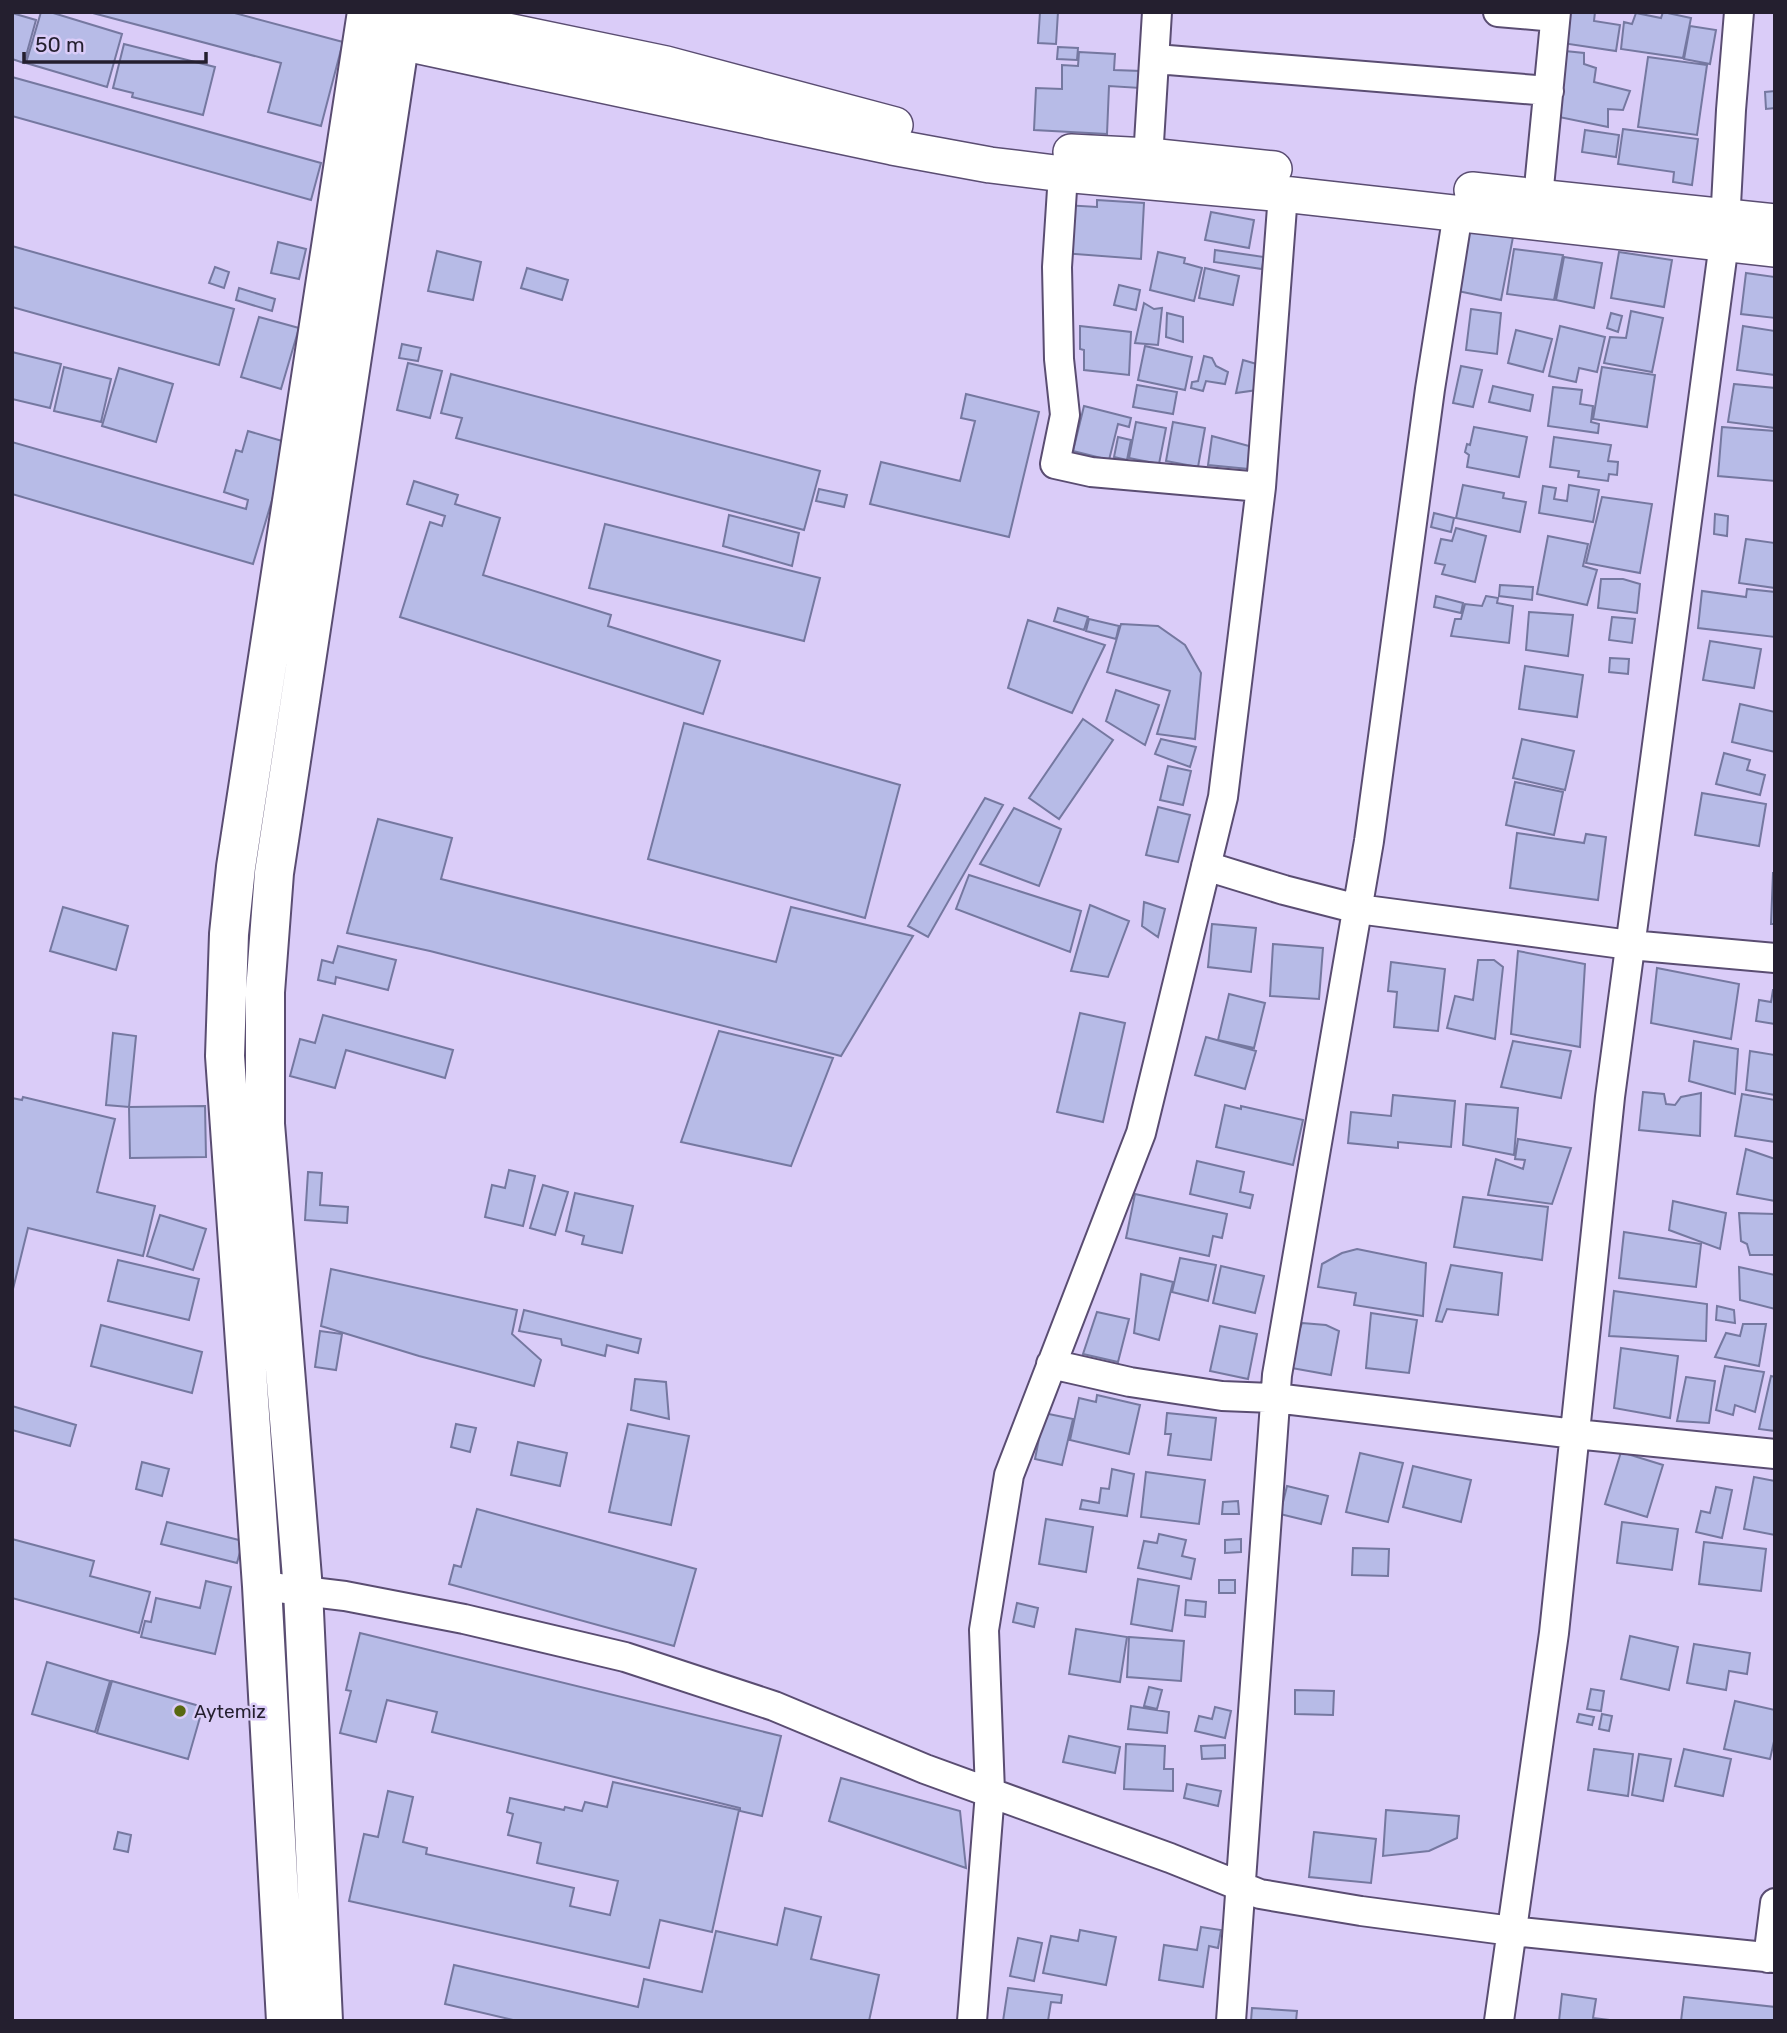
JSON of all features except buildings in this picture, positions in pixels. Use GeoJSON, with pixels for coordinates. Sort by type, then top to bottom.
{"type":"FeatureCollection","features":[{"type":"Feature","properties":{"kind":"main road"},"geometry":{"type":"LineString","coordinates":[[286,2021],[262,1586],[225,1056],[229,934],[236,867],[390,22]]}},
{"type":"Feature","properties":{"kind":"main road"},"geometry":{"type":"LineString","coordinates":[[323,2021],[303,1590],[265,1124],[266,968],[276,859],[390,22]]}},
{"type":"Feature","properties":{"kind":"street"},"geometry":{"type":"LineString","coordinates":[[1148,168],[1157,12]]}},
{"type":"Feature","properties":{"kind":"street"},"geometry":{"type":"LineString","coordinates":[[1498,12],[1555,15],[1536,209]]}},
{"type":"Feature","properties":{"kind":"street"},"geometry":{"type":"LineString","coordinates":[[1499,2021],[1554,1633],[1610,1097],[1725,230],[1739,12]]}},
{"type":"Feature","properties":{"kind":"street"},"geometry":{"type":"LineString","coordinates":[[390,22],[666,64],[953,141],[1049,152],[1283,194],[1458,213],[1536,209]]}},
{"type":"Feature","properties":{"kind":"street"},"geometry":{"type":"LineString","coordinates":[[390,22],[892,147],[990,165],[1063,174],[1148,168],[1536,209],[1725,230],[1775,249]]}},
{"type":"Feature","properties":{"kind":"street"},"geometry":{"type":"LineString","coordinates":[[1156,60],[1549,91]]}},
{"type":"Feature","properties":{"kind":"street"},"geometry":{"type":"LineString","coordinates":[[1063,174],[1057,267],[1059,359],[1065,415],[1055,464],[1091,472],[1261,487]]}},
{"type":"Feature","properties":{"kind":"street"},"geometry":{"type":"LineString","coordinates":[[972,2021],[990,1792],[984,1630],[1009,1475],[1141,1133],[1223,797],[1261,487],[1283,194]]}},
{"type":"Feature","properties":{"kind":"street"},"geometry":{"type":"LineString","coordinates":[[1231,2021],[1277,1375],[1371,827],[1430,389],[1458,213]]}},
{"type":"Feature","properties":{"kind":"street"},"geometry":{"type":"LineString","coordinates":[[1725,230],[1775,222]]}},
{"type":"Feature","properties":{"kind":"street"},"geometry":{"type":"LineString","coordinates":[[1206,866],[1358,909],[1630,944],[1775,958]]}},
{"type":"Feature","properties":{"kind":"street"},"geometry":{"type":"LineString","coordinates":[[1051,1364],[1130,1382],[1223,1396],[1275,1398],[1575,1434],[1775,1454]]}},
{"type":"Feature","properties":{"kind":"street"},"geometry":{"type":"LineString","coordinates":[[262,1586],[303,1590],[464,1619],[625,1657],[774,1706],[925,1769],[1260,1894],[1361,1911],[1512,1931],[1772,1958],[1775,1903]]}},
{"type":"Feature","properties":{"kind":"place","name":"Aytemiz"},"geometry":{"type":"Point","coordinates":[180,1711]}}]}
